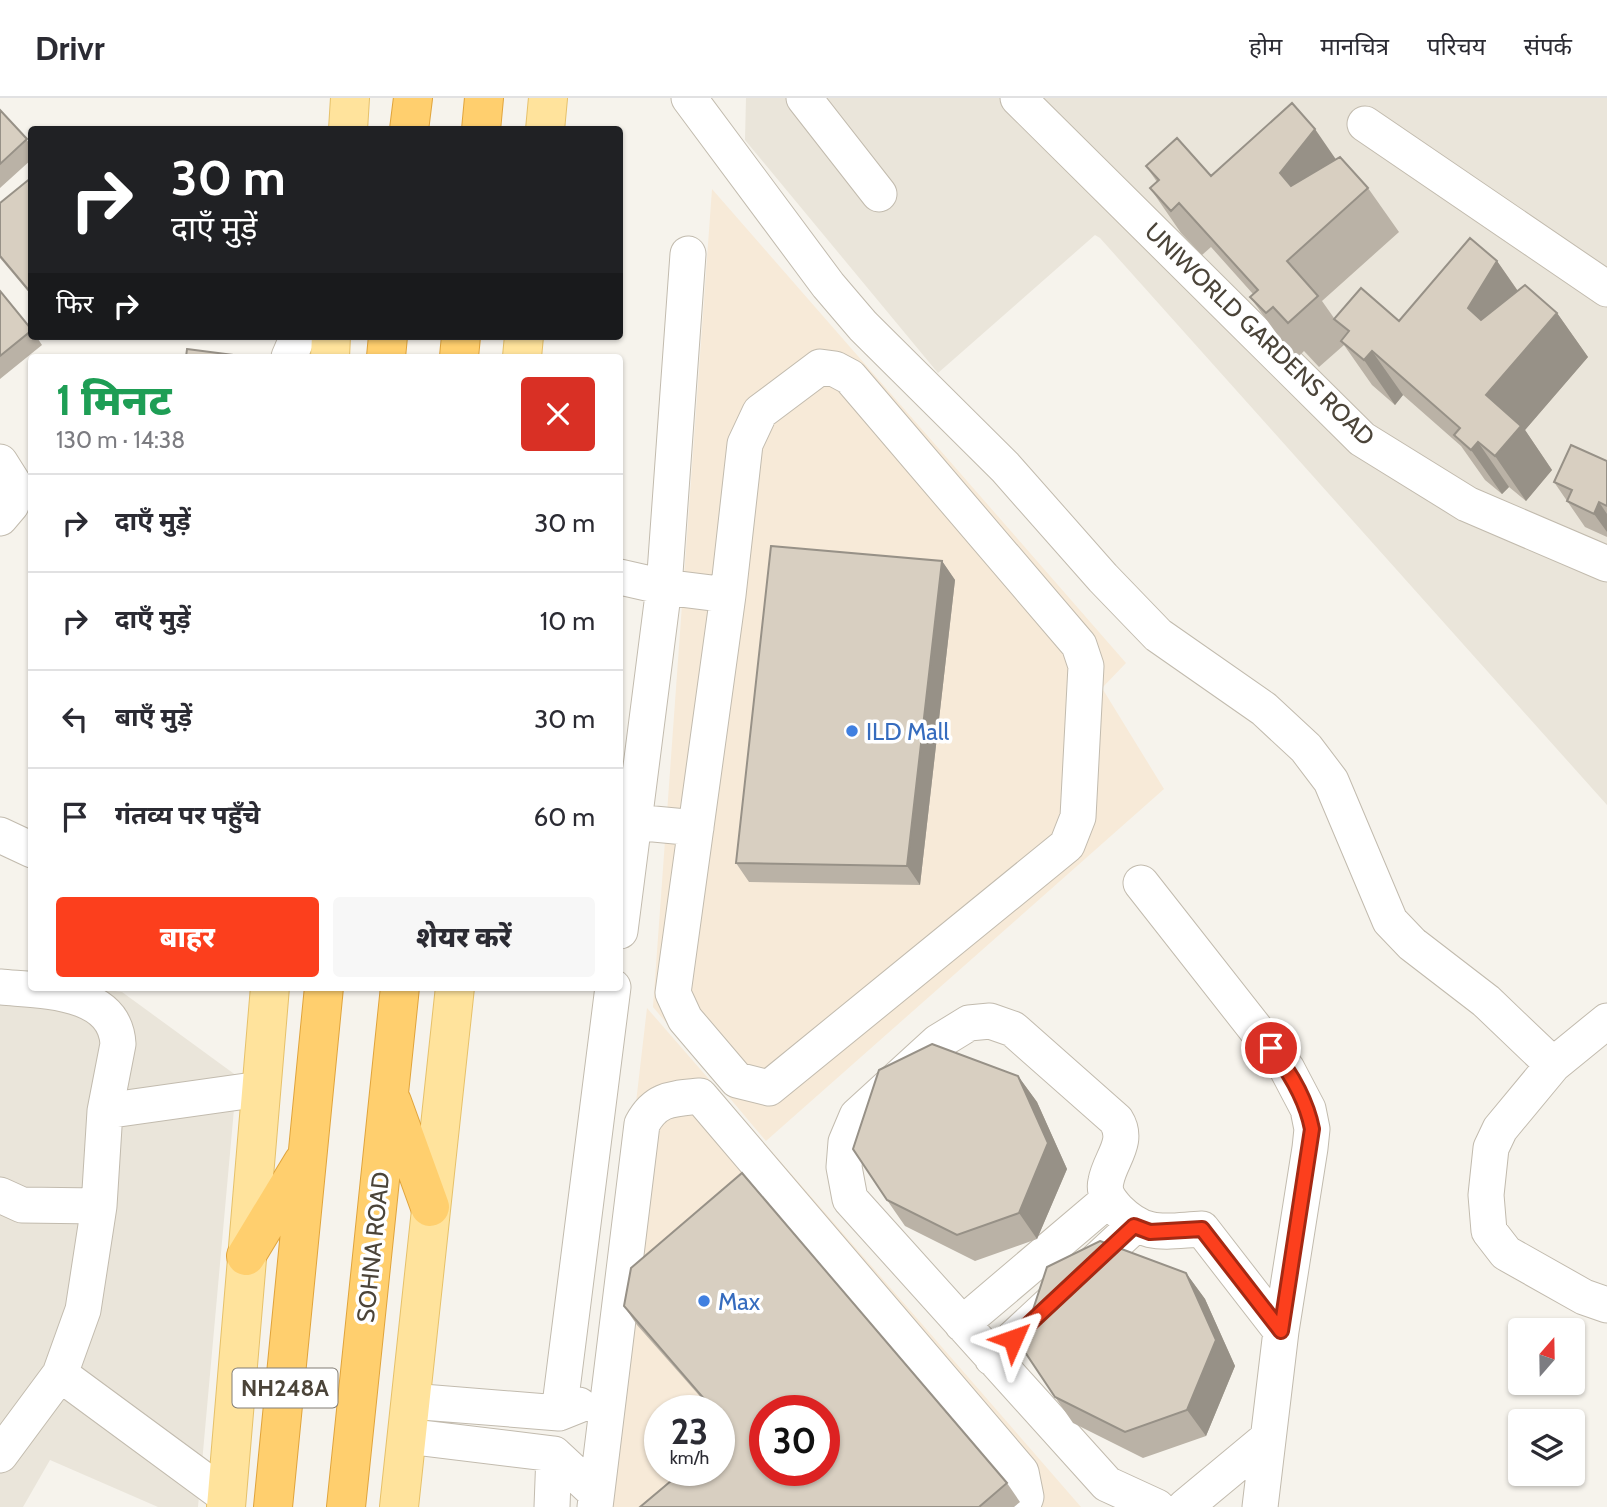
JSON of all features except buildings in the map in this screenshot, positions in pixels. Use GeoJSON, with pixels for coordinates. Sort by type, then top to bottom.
{"type":"FeatureCollection","features":[{"type":"Feature","properties":{"kind":"highway"},"geometry":{"type":"LineString","coordinates":[[409,126],[412,98]]}},
{"type":"Feature","properties":{"kind":"highway"},"geometry":{"type":"LineString","coordinates":[[481,126],[484,98]]}},
{"type":"Feature","properties":{"kind":"highway","name":"NH248A"},"geometry":{"type":"LineString","coordinates":[[273,1507],[324,991]]}},
{"type":"Feature","properties":{"kind":"highway","name":"SOHNA ROAD"},"geometry":{"type":"LineString","coordinates":[[346,1507],[400,991]]}},
{"type":"Feature","properties":{"kind":"highway"},"geometry":{"type":"LineString","coordinates":[[389,1093],[430,1207]]}},
{"type":"Feature","properties":{"kind":"highway"},"geometry":{"type":"LineString","coordinates":[[246,1256],[308,1154]]}},
{"type":"Feature","properties":{"kind":"main road"},"geometry":{"type":"LineString","coordinates":[[348,126],[350,98]]}},
{"type":"Feature","properties":{"kind":"main road"},"geometry":{"type":"LineString","coordinates":[[545,126],[548,98]]}},
{"type":"Feature","properties":{"kind":"main road"},"geometry":{"type":"LineString","coordinates":[[227,1502],[270,991]]}},
{"type":"Feature","properties":{"kind":"main road"},"geometry":{"type":"LineString","coordinates":[[399,1507],[455,991]]}},
{"type":"Feature","properties":{"kind":"street"},"geometry":{"type":"LineString","coordinates":[[689,98],[828,285],[882,346],[1005,467],[1103,578],[1158,635],[1264,709],[1306,748],[1331,781],[1390,920],[1412,944],[1486,1001],[1553,1065]]}},
{"type":"Feature","properties":{"kind":"street"},"geometry":{"type":"LineString","coordinates":[[804,98],[879,194]]}},
{"type":"Feature","properties":{"kind":"street","name":"UNIWORLD GARDENS ROAD"},"geometry":{"type":"LineString","coordinates":[[1018,98],[1362,439],[1467,504],[1607,564]]}},
{"type":"Feature","properties":{"kind":"street"},"geometry":{"type":"LineString","coordinates":[[1365,124],[1607,289]]}},
{"type":"Feature","properties":{"kind":"street"},"geometry":{"type":"LineString","coordinates":[[623,906],[664,587],[688,254]]}},
{"type":"Feature","properties":{"kind":"street"},"geometry":{"type":"LineString","coordinates":[[820,367],[835,369],[850,377],[1079,645],[1086,666],[1087,687],[1078,817],[1067,845],[769,1088],[737,1080],[685,1019],[673,993],[728,595],[746,444],[752,425],[760,412],[820,367]]}},
{"type":"Feature","properties":{"kind":"street"},"geometry":{"type":"LineString","coordinates":[[0,462],[17,489],[11,505],[0,518]]}},
{"type":"Feature","properties":{"kind":"street"},"geometry":{"type":"LineString","coordinates":[[623,577],[664,587],[728,595]]}},
{"type":"Feature","properties":{"kind":"street"},"geometry":{"type":"LineString","coordinates":[[633,822],[696,828]]}},
{"type":"Feature","properties":{"kind":"street"},"geometry":{"type":"LineString","coordinates":[[0,835],[28,848]]}},
{"type":"Feature","properties":{"kind":"street"},"geometry":{"type":"LineString","coordinates":[[1141,883],[1287,1069],[1308,1109],[1312,1129],[1281,1331],[1260,1507]]}},
{"type":"Feature","properties":{"kind":"street"},"geometry":{"type":"LineString","coordinates":[[0,986],[28,989]]}},
{"type":"Feature","properties":{"kind":"street"},"geometry":{"type":"LineString","coordinates":[[0,1455],[60,1374],[83,1310],[99,1206],[105,1111],[118,1044],[117,1033],[107,1016],[75,995],[42,991]]}},
{"type":"Feature","properties":{"kind":"street"},"geometry":{"type":"LineString","coordinates":[[559,1413],[612,991]]}},
{"type":"Feature","properties":{"kind":"street"},"geometry":{"type":"LineString","coordinates":[[1157,1507],[1097,1496],[992,1358],[850,1199],[844,1167],[846,1142],[857,1116],[938,1042],[969,1023],[990,1021],[1013,1029],[1116,1120],[1121,1129],[1121,1143],[1105,1182],[1108,1200],[1134,1226],[1150,1232],[1202,1229],[1281,1331]]}},
{"type":"Feature","properties":{"kind":"street"},"geometry":{"type":"LineString","coordinates":[[1607,1021],[1553,1065],[1500,1129],[1491,1148],[1486,1195],[1489,1231],[1506,1253],[1584,1297],[1607,1305]]}},
{"type":"Feature","properties":{"kind":"street"},"geometry":{"type":"LineString","coordinates":[[105,1111],[260,1089]]}},
{"type":"Feature","properties":{"kind":"street"},"geometry":{"type":"LineString","coordinates":[[595,1500],[642,1125],[650,1110],[668,1100],[700,1096],[1021,1472],[1026,1497],[1021,1507]]}},
{"type":"Feature","properties":{"kind":"street"},"geometry":{"type":"LineString","coordinates":[[0,1195],[22,1205],[99,1206]]}},
{"type":"Feature","properties":{"kind":"street"},"geometry":{"type":"LineString","coordinates":[[962,1324],[1108,1200]]}},
{"type":"Feature","properties":{"kind":"street"},"geometry":{"type":"LineString","coordinates":[[992,1358],[1134,1226]]}},
{"type":"Feature","properties":{"kind":"street"},"geometry":{"type":"LineString","coordinates":[[60,1374],[227,1502]]}},
{"type":"Feature","properties":{"kind":"street"},"geometry":{"type":"LineString","coordinates":[[408,1418],[559,1413],[589,1402],[610,1388]]}},
{"type":"Feature","properties":{"kind":"street"},"geometry":{"type":"LineString","coordinates":[[408,1418],[554,1454],[595,1500]]}},
{"type":"Feature","properties":{"kind":"street"},"geometry":{"type":"LineString","coordinates":[[1185,1507],[1268,1438]]}},
{"type":"Feature","properties":{"kind":"street"},"geometry":{"type":"LineString","coordinates":[[552,1507],[554,1454]]}},
{"type":"Feature","properties":{"kind":"shaded area"},"geometry":{"type":"Polygon","coordinates":[[[746,98],[1607,98],[1607,805],[1100,238],[1095,235],[938,373],[745,140],[746,98]]]}},
{"type":"Feature","properties":{"kind":"shaded area"},"geometry":{"type":"Polygon","coordinates":[[[712,189],[1126,663],[1102,688],[1164,789],[766,1141],[653,1007],[712,189]]]}},
{"type":"Feature","properties":{"kind":"shaded area"},"geometry":{"type":"Polygon","coordinates":[[[0,974],[28,978],[28,991],[122,992],[237,1076],[198,1507],[158,1507],[50,1460],[23,1507],[0,1507],[0,974]]]}},
{"type":"Feature","properties":{"kind":"shaded area"},"geometry":{"type":"Polygon","coordinates":[[[647,1008],[1081,1507],[589,1507],[647,1008]]]}},
{"type":"Feature","properties":{"kind":"place","name":"ILD Mall"},"geometry":{"type":"Point","coordinates":[852,731]}},
{"type":"Feature","properties":{"kind":"place","name":"Max"},"geometry":{"type":"Point","coordinates":[704,1301]}},
{"type":"Feature","properties":{"kind":"route"},"geometry":{"type":"LineString","coordinates":[[1013,1339],[1134,1226],[1150,1232],[1202,1229],[1281,1331],[1312,1129],[1308,1109],[1287,1069],[1271,1048]]}}]}
